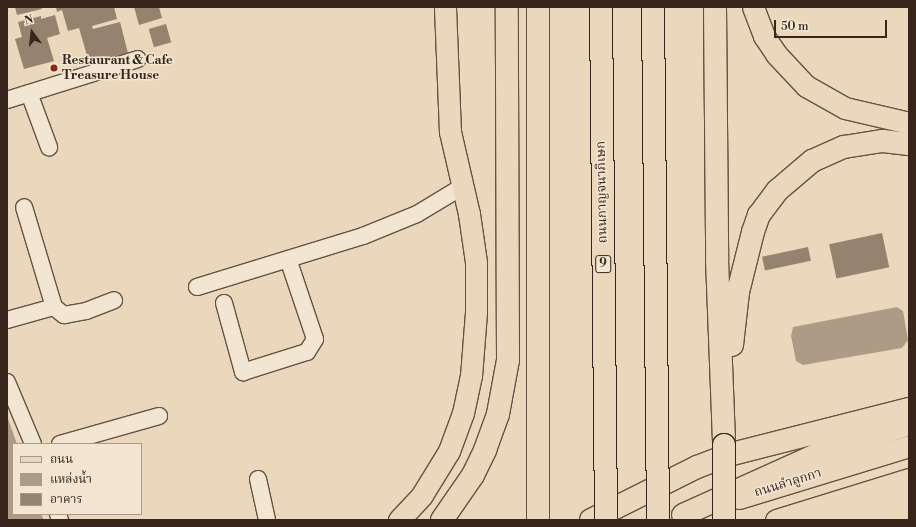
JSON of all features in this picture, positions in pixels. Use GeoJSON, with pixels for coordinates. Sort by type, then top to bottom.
{"type":"FeatureCollection","features":[{"type":"Feature","properties":{"kind":"highway"},"geometry":{"type":"LineString","coordinates":[[442,520],[473,475],[485,450],[498,414],[508,360],[507,7]]}},
{"type":"Feature","properties":{"kind":"highway"},"geometry":{"type":"LineString","coordinates":[[538,7],[538,520]]}},
{"type":"Feature","properties":{"kind":"highway","name":"ถนนกาญจนาภิเษก"},"geometry":{"type":"LineString","coordinates":[[601,7],[606,520]]}},
{"type":"Feature","properties":{"kind":"highway"},"geometry":{"type":"LineString","coordinates":[[653,7],[658,520]]}},
{"type":"Feature","properties":{"kind":"highway"},"geometry":{"type":"LineString","coordinates":[[715,7],[717,259],[724,445],[724,520]]}},
{"type":"Feature","properties":{"kind":"highway"},"geometry":{"type":"LineString","coordinates":[[724,445],[735,313],[744,264],[759,216],[787,181],[825,154],[862,143],[884,141],[909,144]]}},
{"type":"Feature","properties":{"kind":"highway"},"geometry":{"type":"LineString","coordinates":[[591,520],[697,467],[728,455],[909,408]]}},
{"type":"Feature","properties":{"kind":"highway"},"geometry":{"type":"LineString","coordinates":[[675,518],[816,455],[909,424]]}},
{"type":"Feature","properties":{"kind":"highway"},"geometry":{"type":"LineString","coordinates":[[827,520],[909,492]]}},
{"type":"Feature","properties":{"kind":"highway"},"geometry":{"type":"LineString","coordinates":[[874,520],[909,509]]}},
{"type":"Feature","properties":{"kind":"main road"},"geometry":{"type":"LineString","coordinates":[[399,520],[422,495],[449,450],[463,413],[471,376],[477,281],[472,231],[449,126],[445,7]]}},
{"type":"Feature","properties":{"kind":"main road"},"geometry":{"type":"LineString","coordinates":[[753,7],[764,36],[776,54],[806,86],[845,108],[909,123]]}},
{"type":"Feature","properties":{"kind":"main road"},"geometry":{"type":"LineString","coordinates":[[819,473],[864,447],[909,433]]}},
{"type":"Feature","properties":{"kind":"main road","name":"ถนนลำลูกกา"},"geometry":{"type":"LineString","coordinates":[[675,518],[909,446]]}},
{"type":"Feature","properties":{"kind":"main road"},"geometry":{"type":"LineString","coordinates":[[776,520],[909,479]]}},
{"type":"Feature","properties":{"kind":"street"},"geometry":{"type":"LineString","coordinates":[[7,100],[138,59]]}},
{"type":"Feature","properties":{"kind":"street"},"geometry":{"type":"LineString","coordinates":[[30,93],[49,147]]}},
{"type":"Feature","properties":{"kind":"street"},"geometry":{"type":"LineString","coordinates":[[197,287],[363,236],[410,217],[462,187]]}},
{"type":"Feature","properties":{"kind":"street"},"geometry":{"type":"LineString","coordinates":[[24,207],[54,307],[64,315],[86,311],[114,300]]}},
{"type":"Feature","properties":{"kind":"street"},"geometry":{"type":"LineString","coordinates":[[224,303],[242,372],[307,352],[315,339],[288,259]]}},
{"type":"Feature","properties":{"kind":"street"},"geometry":{"type":"LineString","coordinates":[[7,320],[54,307]]}},
{"type":"Feature","properties":{"kind":"street"},"geometry":{"type":"LineString","coordinates":[[7,382],[33,443]]}},
{"type":"Feature","properties":{"kind":"street"},"geometry":{"type":"LineString","coordinates":[[64,443],[159,416]]}},
{"type":"Feature","properties":{"kind":"street"},"geometry":{"type":"LineString","coordinates":[[258,479],[267,520]]}},
{"type":"Feature","properties":{"kind":"water"},"geometry":{"type":"Polygon","coordinates":[[[897,307],[903,311],[908,340],[902,348],[803,365],[796,361],[791,336],[793,327],[897,307]]]}},
{"type":"Feature","properties":{"kind":"water"},"geometry":{"type":"Polygon","coordinates":[[[7,416],[17,443],[12,443],[12,515],[42,515],[44,520],[7,520],[7,416]]]}},
{"type":"Feature","properties":{"kind":"building"},"geometry":{"type":"Polygon","coordinates":[[[15,7],[41,7],[42,9],[17,15],[15,7]]]}},
{"type":"Feature","properties":{"kind":"building"},"geometry":{"type":"Polygon","coordinates":[[[56,7],[114,7],[117,19],[92,26],[93,29],[120,22],[128,53],[109,58],[110,63],[94,67],[92,58],[88,59],[79,28],[68,31],[62,10],[57,12],[56,7]]]}},
{"type":"Feature","properties":{"kind":"building"},"geometry":{"type":"Polygon","coordinates":[[[134,7],[159,7],[162,18],[139,25],[134,7]]]}},
{"type":"Feature","properties":{"kind":"building"},"geometry":{"type":"Polygon","coordinates":[[[55,15],[60,34],[47,38],[54,61],[24,69],[15,39],[22,37],[18,22],[41,16],[41,19],[55,15]]]}},
{"type":"Feature","properties":{"kind":"building"},"geometry":{"type":"Polygon","coordinates":[[[166,24],[171,42],[154,47],[149,29],[166,24]]]}},
{"type":"Feature","properties":{"kind":"building"},"geometry":{"type":"Polygon","coordinates":[[[882,233],[889,267],[836,278],[829,244],[882,233]]]}},
{"type":"Feature","properties":{"kind":"building"},"geometry":{"type":"Polygon","coordinates":[[[808,247],[811,261],[765,270],[762,257],[808,247]]]}},
{"type":"Feature","properties":{"kind":"place","name":"Restaurant & Cafe Treasure House"},"geometry":{"type":"Point","coordinates":[54,68]}}]}
